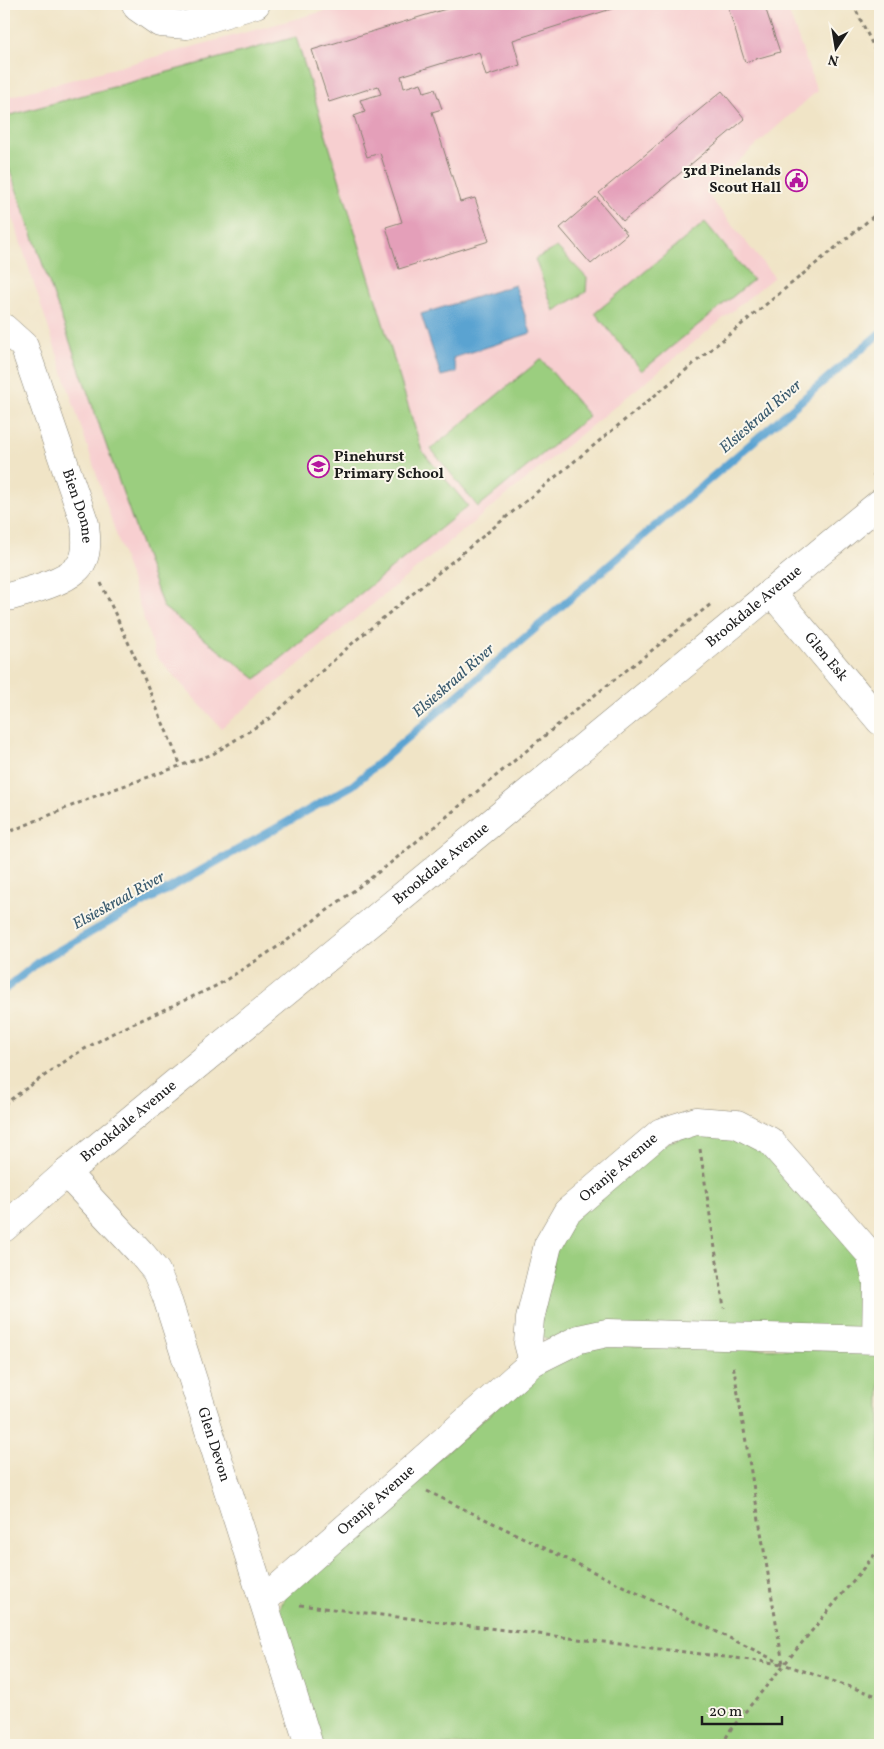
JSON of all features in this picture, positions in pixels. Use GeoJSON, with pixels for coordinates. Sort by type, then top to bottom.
{"type":"FeatureCollection","features":[{"type":"Feature","properties":{"kind":"street"},"geometry":{"type":"LineString","coordinates":[[136,4],[137,7],[160,23],[187,25],[256,4]]}},
{"type":"Feature","properties":{"kind":"street","name":"Bien Donne"},"geometry":{"type":"LineString","coordinates":[[4,328],[24,346],[85,524],[86,548],[83,561],[68,576],[45,586],[4,598]]}},
{"type":"Feature","properties":{"kind":"street","name":"Brookdale Avenue"},"geometry":{"type":"LineString","coordinates":[[4,1228],[66,1173],[880,503]]}},
{"type":"Feature","properties":{"kind":"street","name":"Glen Esk"},"geometry":{"type":"LineString","coordinates":[[771,592],[880,721]]}},
{"type":"Feature","properties":{"kind":"street","name":"Oranje Avenue"},"geometry":{"type":"LineString","coordinates":[[264,1600],[533,1362],[578,1339],[607,1333],[878,1340],[877,1282],[870,1254],[770,1141],[737,1124],[696,1121],[662,1132],[567,1212],[548,1245],[530,1318],[528,1343],[533,1362]]}},
{"type":"Feature","properties":{"kind":"street","name":"Glen Devon"},"geometry":{"type":"LineString","coordinates":[[66,1173],[156,1271],[166,1295],[264,1600],[308,1745]]}},
{"type":"Feature","properties":{"kind":"path"},"geometry":{"type":"LineString","coordinates":[[854,4],[880,60]]}},
{"type":"Feature","properties":{"kind":"path"},"geometry":{"type":"LineString","coordinates":[[4,834],[98,795],[213,754],[270,718],[355,641],[880,211]]}},
{"type":"Feature","properties":{"kind":"path"},"geometry":{"type":"LineString","coordinates":[[872,477],[880,470]]}},
{"type":"Feature","properties":{"kind":"path"},"geometry":{"type":"LineString","coordinates":[[83,561],[104,587],[182,766]]}},
{"type":"Feature","properties":{"kind":"path"},"geometry":{"type":"LineString","coordinates":[[4,1104],[74,1055],[113,1033],[218,985],[285,942],[388,865],[577,709],[717,599]]}},
{"type":"Feature","properties":{"kind":"path"},"geometry":{"type":"LineString","coordinates":[[696,1121],[728,1336],[783,1664]]}},
{"type":"Feature","properties":{"kind":"path"},"geometry":{"type":"LineString","coordinates":[[402,1478],[783,1664],[880,1696]]}},
{"type":"Feature","properties":{"kind":"path"},"geometry":{"type":"LineString","coordinates":[[722,1745],[731,1730],[783,1664],[880,1548]]}},
{"type":"Feature","properties":{"kind":"path"},"geometry":{"type":"LineString","coordinates":[[264,1600],[783,1664]]}},
{"type":"Feature","properties":{"kind":"shaded area","name":"Pinehurst Primary School"},"geometry":{"type":"Polygon","coordinates":[[[350,4],[786,4],[817,91],[705,191],[774,277],[221,728],[156,656],[4,192],[4,98],[350,4]]]}},
{"type":"Feature","properties":{"kind":"green space"},"geometry":{"type":"Polygon","coordinates":[[[296,37],[422,451],[468,506],[256,679],[163,607],[4,154],[4,124],[7,116],[296,37]]]}},
{"type":"Feature","properties":{"kind":"green space"},"geometry":{"type":"Polygon","coordinates":[[[705,222],[753,280],[642,371],[595,313],[705,222]]]}},
{"type":"Feature","properties":{"kind":"green space"},"geometry":{"type":"Polygon","coordinates":[[[557,247],[587,278],[586,292],[554,311],[535,259],[557,247]]]}},
{"type":"Feature","properties":{"kind":"green space"},"geometry":{"type":"Polygon","coordinates":[[[541,359],[589,416],[478,507],[431,449],[541,359]]]}},
{"type":"Feature","properties":{"kind":"green space"},"geometry":{"type":"Polygon","coordinates":[[[694,1133],[729,1133],[761,1144],[864,1258],[863,1324],[850,1330],[550,1340],[543,1337],[539,1331],[559,1232],[661,1145],[694,1133]]]}},
{"type":"Feature","properties":{"kind":"green space"},"geometry":{"type":"Polygon","coordinates":[[[608,1345],[880,1351],[880,1745],[313,1745],[278,1613],[287,1591],[526,1382],[575,1351],[608,1345]]]}},
{"type":"Feature","properties":{"kind":"water"},"geometry":{"type":"Polygon","coordinates":[[[515,285],[531,333],[453,358],[457,372],[441,376],[421,314],[515,285]]]}},
{"type":"Feature","properties":{"kind":"building"},"geometry":{"type":"Polygon","coordinates":[[[462,4],[627,4],[513,40],[520,65],[486,76],[479,52],[401,76],[404,88],[421,83],[424,92],[435,89],[442,109],[432,112],[460,202],[475,198],[489,241],[399,269],[386,227],[402,222],[380,153],[367,157],[354,116],[365,112],[360,100],[381,94],[378,86],[329,102],[312,50],[462,4]]]}},
{"type":"Feature","properties":{"kind":"building"},"geometry":{"type":"Polygon","coordinates":[[[727,4],[764,4],[780,52],[745,62],[727,4]]]}},
{"type":"Feature","properties":{"kind":"building"},"geometry":{"type":"Polygon","coordinates":[[[722,91],[745,119],[623,221],[599,193],[722,91]]]}},
{"type":"Feature","properties":{"kind":"building"},"geometry":{"type":"Polygon","coordinates":[[[596,197],[627,234],[591,264],[560,228],[596,197]]]}},
{"type":"Feature","properties":{"kind":"waterway","name":"Elsieskraal River"},"geometry":{"type":"LineString","coordinates":[[4,990],[40,961],[353,785],[880,333]]}},
{"type":"Feature","properties":{"kind":"place","name":"3rd Pinelands Scout Hall"},"geometry":{"type":"Point","coordinates":[797,180]}},
{"type":"Feature","properties":{"kind":"place","name":"Pinehurst Primary School"},"geometry":{"type":"Point","coordinates":[318,466]}}]}
